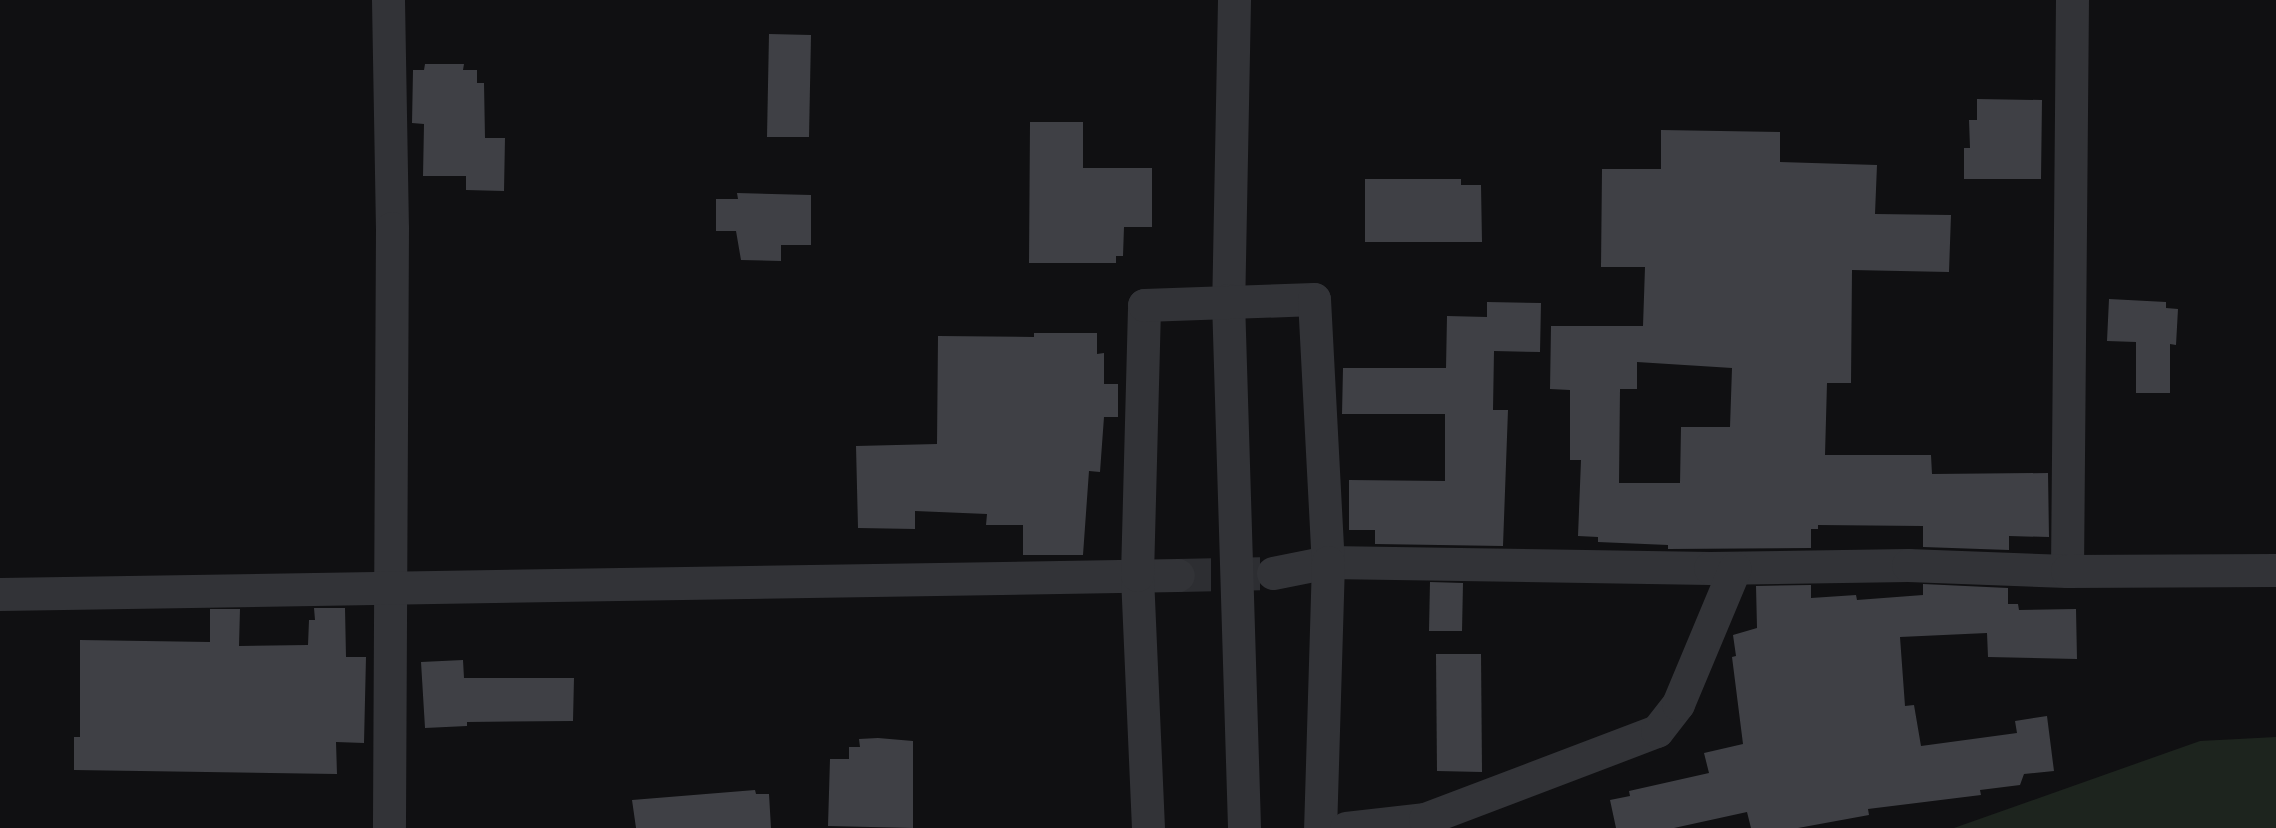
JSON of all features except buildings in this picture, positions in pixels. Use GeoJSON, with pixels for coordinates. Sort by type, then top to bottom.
{"type":"FeatureCollection","features":[{"type":"Feature","properties":{"kind":"street"},"geometry":{"type":"LineString","coordinates":[[388,0],[392,588],[389,828]]}},
{"type":"Feature","properties":{"kind":"street"},"geometry":{"type":"LineString","coordinates":[[1234,0],[1228,300],[1244,828]]}},
{"type":"Feature","properties":{"kind":"street"},"geometry":{"type":"LineString","coordinates":[[2067,571],[2072,0]]}},
{"type":"Feature","properties":{"kind":"street"},"geometry":{"type":"LineString","coordinates":[[1148,828],[1137,576],[1144,305],[1228,300],[1314,299],[1328,562],[1320,828]]}},
{"type":"Feature","properties":{"kind":"street"},"geometry":{"type":"LineString","coordinates":[[1273,573],[1328,562],[1735,568],[1908,565],[2067,571],[2276,570]]}},
{"type":"Feature","properties":{"kind":"street"},"geometry":{"type":"LineString","coordinates":[[1346,828],[1425,819],[1657,731],[1678,704],[1735,568]]}},
{"type":"Feature","properties":{"kind":"street"},"geometry":{"type":"LineString","coordinates":[[0,594],[1178,575]]}},
{"type":"Feature","properties":{"kind":"shaded area"},"geometry":{"type":"Polygon","coordinates":[[[2276,737],[2276,828],[1954,828],[2200,741],[2276,737]]]}},
{"type":"Feature","properties":{"kind":"tunnel"},"geometry":{"type":"LineString","coordinates":[[1178,575],[1273,573]]}}]}
